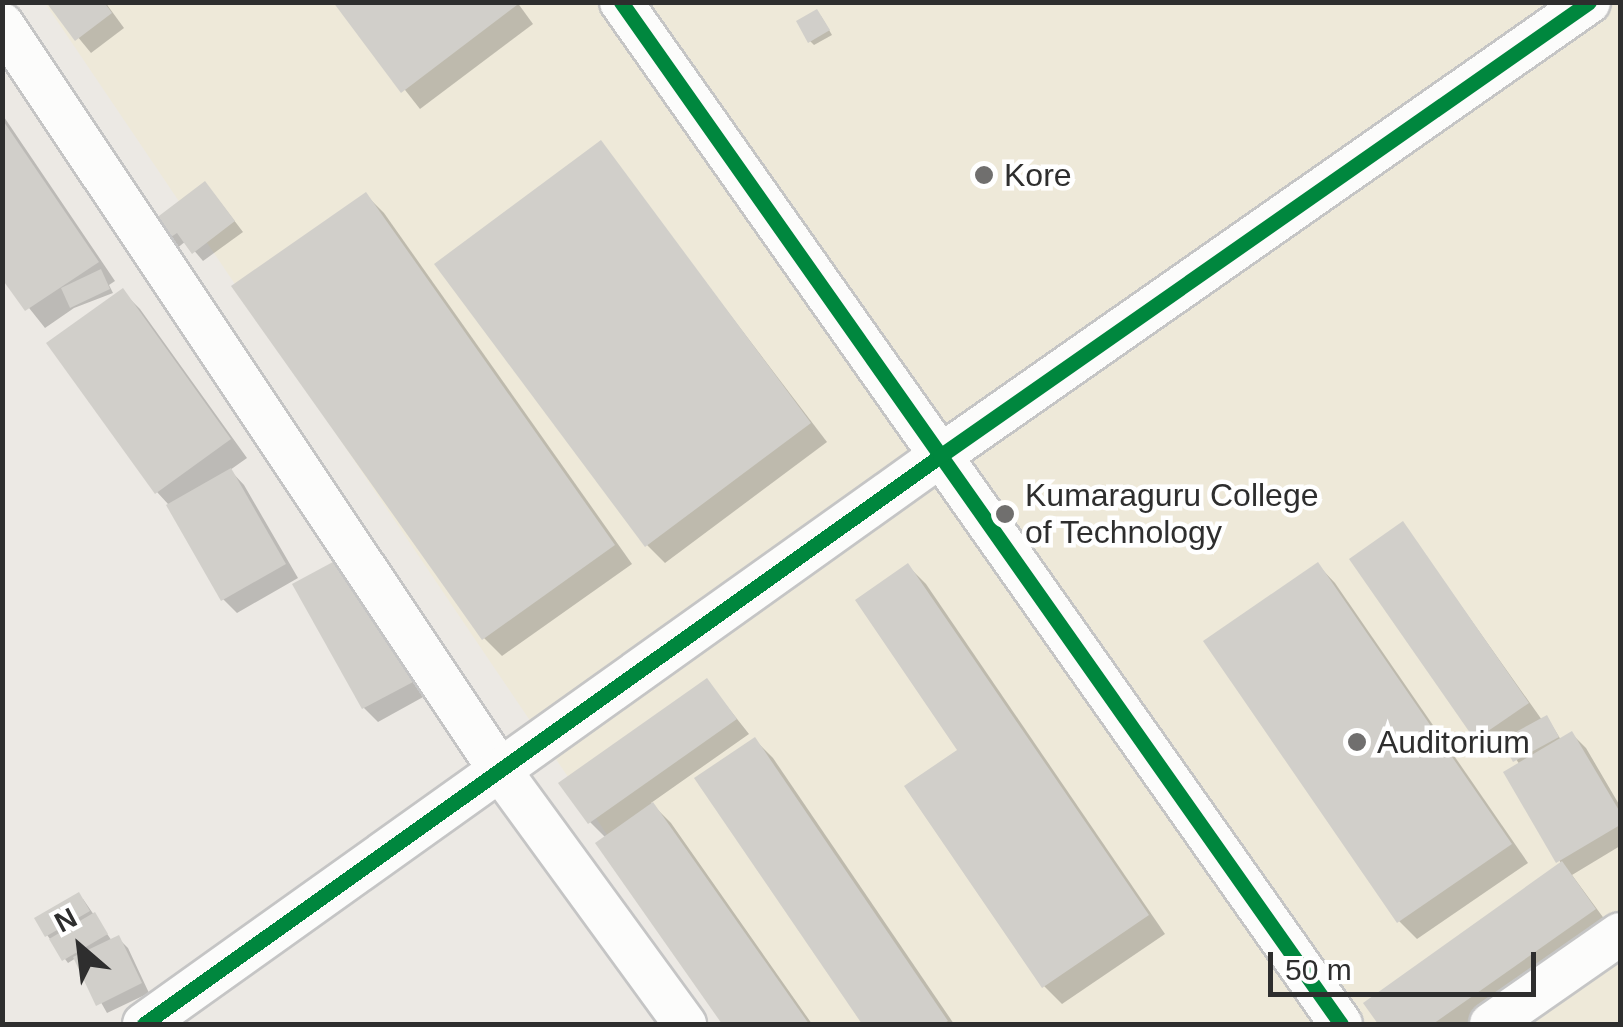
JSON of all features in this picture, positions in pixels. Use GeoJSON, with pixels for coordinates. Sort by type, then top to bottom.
{"type":"FeatureCollection","features":[{"type":"Feature","properties":{"kind":"street"},"geometry":{"type":"LineString","coordinates":[[622,2],[1342,1024]]}},
{"type":"Feature","properties":{"kind":"street"},"geometry":{"type":"LineString","coordinates":[[144,1024],[940,456],[1589,2]]}},
{"type":"Feature","properties":{"kind":"street"},"geometry":{"type":"LineString","coordinates":[[2,24],[499,769],[685,1024]]}},
{"type":"Feature","properties":{"kind":"street"},"geometry":{"type":"LineString","coordinates":[[1490,1024],[1620,934]]}},
{"type":"Feature","properties":{"kind":"shaded area","name":"Kumaraguru College of Technology"},"geometry":{"type":"Polygon","coordinates":[[[45,3],[1620,3],[1620,1024],[735,1024],[45,3]]]}},
{"type":"Feature","properties":{"kind":"building"},"geometry":{"type":"Polygon","coordinates":[[[46,2],[104,2],[112,13],[75,41],[46,2]]]}},
{"type":"Feature","properties":{"kind":"building"},"geometry":{"type":"Polygon","coordinates":[[[333,2],[515,2],[517,5],[401,93],[333,2]]]}},
{"type":"Feature","properties":{"kind":"building"},"geometry":{"type":"Polygon","coordinates":[[[817,9],[830,30],[808,43],[796,21],[817,9]]]}},
{"type":"Feature","properties":{"kind":"building"},"geometry":{"type":"Polygon","coordinates":[[[2,119],[99,262],[25,311],[2,279],[2,119]]]}},
{"type":"Feature","properties":{"kind":"building"},"geometry":{"type":"Polygon","coordinates":[[[601,140],[811,423],[645,547],[434,264],[601,140]]]}},
{"type":"Feature","properties":{"kind":"building"},"geometry":{"type":"Polygon","coordinates":[[[205,181],[235,221],[192,254],[177,233],[165,241],[151,222],[205,181]]]}},
{"type":"Feature","properties":{"kind":"building"},"geometry":{"type":"Polygon","coordinates":[[[366,192],[615,545],[482,640],[231,286],[366,192]]]}},
{"type":"Feature","properties":{"kind":"building"},"geometry":{"type":"Polygon","coordinates":[[[101,269],[110,289],[70,308],[61,288],[101,269]]]}},
{"type":"Feature","properties":{"kind":"building"},"geometry":{"type":"Polygon","coordinates":[[[123,288],[231,439],[155,494],[46,343],[123,288]]]}},
{"type":"Feature","properties":{"kind":"building"},"geometry":{"type":"Polygon","coordinates":[[[231,468],[286,564],[221,601],[166,505],[231,468]]]}},
{"type":"Feature","properties":{"kind":"building"},"geometry":{"type":"Polygon","coordinates":[[[1403,521],[1529,703],[1475,740],[1349,559],[1403,521]]]}},
{"type":"Feature","properties":{"kind":"building"},"geometry":{"type":"Polygon","coordinates":[[[344,556],[413,682],[362,709],[292,584],[344,556]]]}},
{"type":"Feature","properties":{"kind":"building","name":"Auditorium"},"geometry":{"type":"Polygon","coordinates":[[[1318,562],[1512,844],[1397,923],[1203,641],[1318,562]]]}},
{"type":"Feature","properties":{"kind":"building"},"geometry":{"type":"Polygon","coordinates":[[[908,563],[1149,915],[1042,988],[904,786],[957,750],[855,600],[908,563]]]}},
{"type":"Feature","properties":{"kind":"building"},"geometry":{"type":"Polygon","coordinates":[[[707,678],[737,719],[588,824],[558,783],[707,678]]]}},
{"type":"Feature","properties":{"kind":"building"},"geometry":{"type":"Polygon","coordinates":[[[1547,715],[1559,737],[1513,762],[1501,740],[1547,715]]]}},
{"type":"Feature","properties":{"kind":"building"},"geometry":{"type":"Polygon","coordinates":[[[1572,731],[1620,812],[1620,825],[1556,863],[1503,772],[1572,731]]]}},
{"type":"Feature","properties":{"kind":"building"},"geometry":{"type":"Polygon","coordinates":[[[755,737],[948,1021],[862,1024],[694,778],[755,737]]]}},
{"type":"Feature","properties":{"kind":"building"},"geometry":{"type":"Polygon","coordinates":[[[653,802],[809,1024],[722,1024],[595,843],[653,802]]]}},
{"type":"Feature","properties":{"kind":"building"},"geometry":{"type":"Polygon","coordinates":[[[1562,861],[1596,909],[1433,1024],[1378,1024],[1363,1003],[1562,861]]]}},
{"type":"Feature","properties":{"kind":"building"},"geometry":{"type":"Polygon","coordinates":[[[79,892],[90,911],[45,937],[34,918],[79,892]]]}},
{"type":"Feature","properties":{"kind":"building"},"geometry":{"type":"Polygon","coordinates":[[[95,912],[108,934],[62,961],[49,939],[95,912]]]}},
{"type":"Feature","properties":{"kind":"building"},"geometry":{"type":"Polygon","coordinates":[[[119,935],[142,983],[96,1006],[73,957],[119,935]]]}},
{"type":"Feature","properties":{"kind":"cycle path"},"geometry":{"type":"LineString","coordinates":[[621,2],[1341,1024]]}},
{"type":"Feature","properties":{"kind":"cycle path"},"geometry":{"type":"LineString","coordinates":[[144,1024],[940,456],[1589,2]]}},
{"type":"Feature","properties":{"kind":"place","name":"Kore"},"geometry":{"type":"Point","coordinates":[984,175]}},
{"type":"Feature","properties":{"kind":"place","name":"Kumaraguru College of Technology"},"geometry":{"type":"Point","coordinates":[1005,514]}},
{"type":"Feature","properties":{"kind":"place","name":"Auditorium"},"geometry":{"type":"Point","coordinates":[1357,742]}}]}
